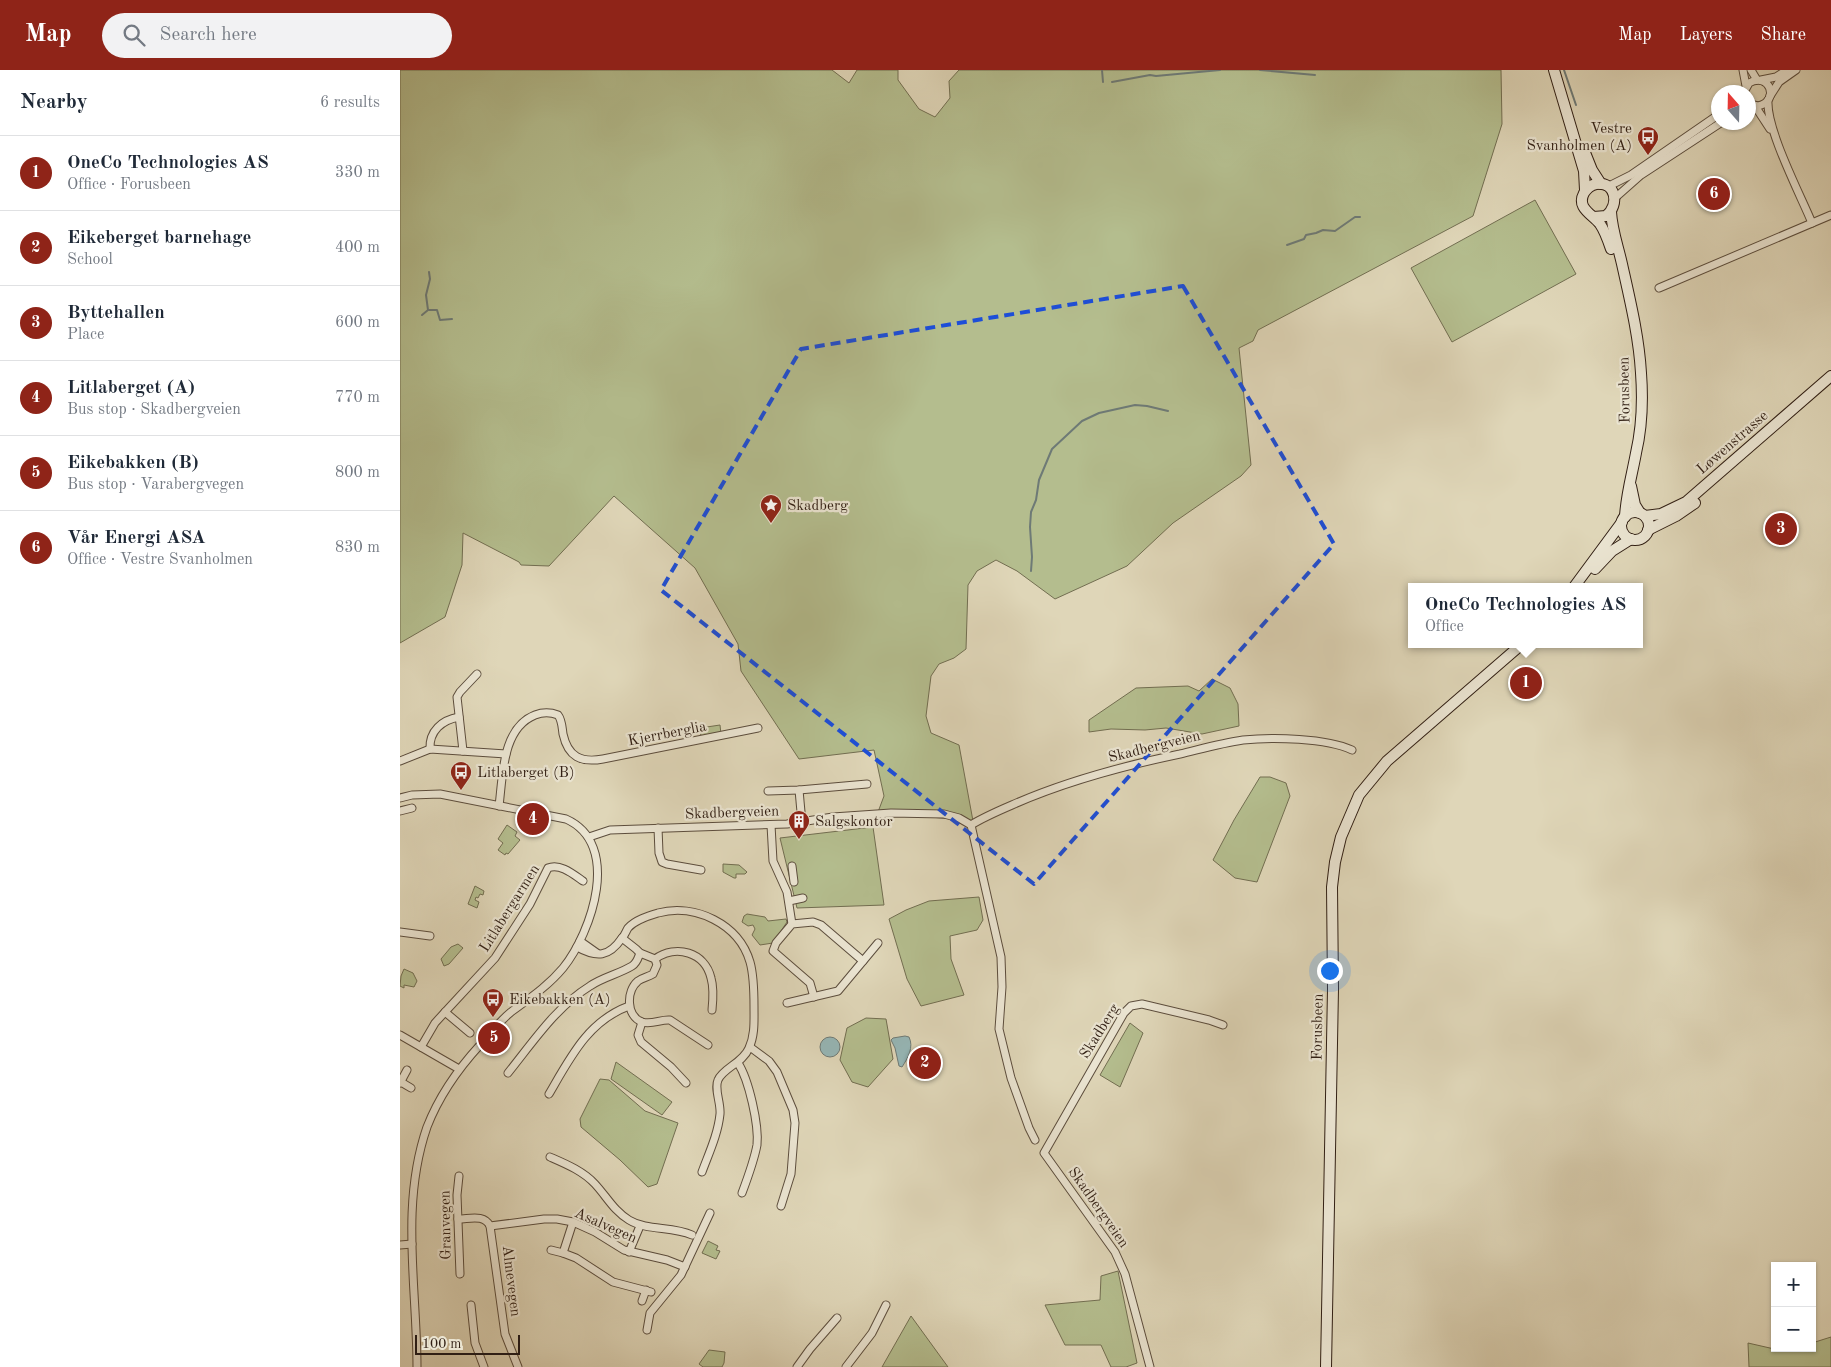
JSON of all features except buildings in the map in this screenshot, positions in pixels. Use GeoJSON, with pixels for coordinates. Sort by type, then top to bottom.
{"type":"FeatureCollection","features":[{"type":"Feature","properties":{"kind":"main road"},"geometry":{"type":"LineString","coordinates":[[1554,70],[1584,171],[1585,190],[1582,201],[1583,208],[1589,215],[1594,217],[1606,216],[1614,208],[1615,198],[1611,190],[1604,185],[1590,164],[1559,86]]}},
{"type":"Feature","properties":{"kind":"main road"},"geometry":{"type":"LineString","coordinates":[[1585,190],[1590,186],[1604,185]]}},
{"type":"Feature","properties":{"kind":"main road","name":"Forusbeen"},"geometry":{"type":"LineString","coordinates":[[1611,212],[1612,228],[1639,349],[1642,394],[1640,433],[1626,493],[1624,519]]}},
{"type":"Feature","properties":{"kind":"main road","name":"Forusbeen"},"geometry":{"type":"LineString","coordinates":[[1594,217],[1606,235],[1629,300]]}},
{"type":"Feature","properties":{"kind":"main road","name":"Løwenstrasse"},"geometry":{"type":"LineString","coordinates":[[1642,514],[1661,514],[1686,502],[1831,376]]}},
{"type":"Feature","properties":{"kind":"main road","name":"Løwenstrasse"},"geometry":{"type":"LineString","coordinates":[[1648,530],[1676,516],[1693,504],[1831,382]]}},
{"type":"Feature","properties":{"kind":"main road","name":"Forusbeen"},"geometry":{"type":"LineString","coordinates":[[1630,481],[1635,505],[1642,514]]}},
{"type":"Feature","properties":{"kind":"main road"},"geometry":{"type":"LineString","coordinates":[[1577,583],[1624,519],[1629,514],[1642,514],[1649,525],[1644,536],[1640,539],[1631,539],[1618,546],[1583,583]]}},
{"type":"Feature","properties":{"kind":"main road"},"geometry":{"type":"LineString","coordinates":[[1624,519],[1622,530],[1631,539]]}},
{"type":"Feature","properties":{"kind":"main road","name":"Forusbeen"},"geometry":{"type":"LineString","coordinates":[[1326,1367],[1333,989],[1332,887],[1340,838],[1359,795],[1387,761],[1517,648]]}},
{"type":"Feature","properties":{"kind":"street"},"geometry":{"type":"LineString","coordinates":[[1743,70],[1744,85]]}},
{"type":"Feature","properties":{"kind":"street"},"geometry":{"type":"LineString","coordinates":[[1751,70],[1759,80],[1770,88],[1769,116],[1778,143],[1812,223]]}},
{"type":"Feature","properties":{"kind":"street"},"geometry":{"type":"LineString","coordinates":[[1748,85],[1753,80],[1776,77],[1787,70]]}},
{"type":"Feature","properties":{"kind":"street"},"geometry":{"type":"LineString","coordinates":[[1756,105],[1762,105],[1780,82],[1796,70]]}},
{"type":"Feature","properties":{"kind":"street"},"geometry":{"type":"LineString","coordinates":[[1756,110],[1764,119],[1778,143]]}},
{"type":"Feature","properties":{"kind":"street"},"geometry":{"type":"LineString","coordinates":[[1604,185],[1631,175],[1711,120]]}},
{"type":"Feature","properties":{"kind":"street"},"geometry":{"type":"LineString","coordinates":[[1615,198],[1641,175],[1711,129]]}},
{"type":"Feature","properties":{"kind":"street"},"geometry":{"type":"LineString","coordinates":[[1659,288],[1831,216]]}},
{"type":"Feature","properties":{"kind":"street"},"geometry":{"type":"LineString","coordinates":[[463,751],[458,696],[477,674]]}},
{"type":"Feature","properties":{"kind":"street","name":"Kjerrberglia"},"geometry":{"type":"LineString","coordinates":[[506,754],[510,740],[517,727],[532,716],[550,712],[560,717],[567,746],[572,753],[587,761],[758,728]]}},
{"type":"Feature","properties":{"kind":"street"},"geometry":{"type":"LineString","coordinates":[[430,749],[431,736],[439,726],[444,721],[459,717]]}},
{"type":"Feature","properties":{"kind":"street","name":"Skadbergveien"},"geometry":{"type":"LineString","coordinates":[[590,840],[610,830],[802,823],[833,817],[891,813],[944,814],[959,818],[971,825],[1030,797],[1076,780],[1157,759],[1226,744],[1250,740],[1296,740],[1337,743],[1352,750]]}},
{"type":"Feature","properties":{"kind":"street"},"geometry":{"type":"LineString","coordinates":[[400,761],[430,749],[506,754],[499,806]]}},
{"type":"Feature","properties":{"kind":"street"},"geometry":{"type":"LineString","coordinates":[[768,791],[867,784]]}},
{"type":"Feature","properties":{"kind":"street"},"geometry":{"type":"LineString","coordinates":[[799,790],[802,823]]}},
{"type":"Feature","properties":{"kind":"street"},"geometry":{"type":"LineString","coordinates":[[400,798],[418,794],[440,794],[566,819],[579,826],[590,840],[596,854],[597,882],[590,914],[572,957],[552,981],[501,1021],[459,1069],[434,1111],[416,1164],[410,1210],[417,1367]]}},
{"type":"Feature","properties":{"kind":"street"},"geometry":{"type":"LineString","coordinates":[[400,811],[412,808]]}},
{"type":"Feature","properties":{"kind":"street"},"geometry":{"type":"LineString","coordinates":[[771,824],[773,861],[785,886],[792,924]]}},
{"type":"Feature","properties":{"kind":"street"},"geometry":{"type":"LineString","coordinates":[[971,825],[1001,957],[1002,987],[998,1029],[1012,1078],[1035,1140]]}},
{"type":"Feature","properties":{"kind":"street"},"geometry":{"type":"LineString","coordinates":[[658,828],[659,853],[662,862],[701,870]]}},
{"type":"Feature","properties":{"kind":"street","name":"Litlabergarmen"},"geometry":{"type":"LineString","coordinates":[[421,1047],[445,1012],[495,958],[530,904],[548,868],[552,866],[560,867],[583,881]]}},
{"type":"Feature","properties":{"kind":"street"},"geometry":{"type":"LineString","coordinates":[[792,866],[794,882]]}},
{"type":"Feature","properties":{"kind":"street"},"geometry":{"type":"LineString","coordinates":[[789,901],[803,898]]}},
{"type":"Feature","properties":{"kind":"street"},"geometry":{"type":"LineString","coordinates":[[579,944],[599,954],[606,954],[636,921],[669,910],[681,910],[702,914],[728,929],[745,950],[752,972],[754,1023],[750,1048],[738,1063],[718,1078],[720,1112],[712,1145],[702,1172]]}},
{"type":"Feature","properties":{"kind":"street"},"geometry":{"type":"LineString","coordinates":[[814,997],[810,983],[773,951],[776,943],[792,924],[813,922],[821,925],[863,961]]}},
{"type":"Feature","properties":{"kind":"street"},"geometry":{"type":"LineString","coordinates":[[400,932],[430,936]]}},
{"type":"Feature","properties":{"kind":"street"},"geometry":{"type":"LineString","coordinates":[[622,938],[640,953],[655,959],[657,966],[653,974],[641,979],[634,985],[630,994],[629,1006],[634,1016],[642,1022],[649,1023],[670,1020],[708,1045]]}},
{"type":"Feature","properties":{"kind":"street"},"geometry":{"type":"LineString","coordinates":[[788,1003],[838,991],[878,944]]}},
{"type":"Feature","properties":{"kind":"street"},"geometry":{"type":"LineString","coordinates":[[655,959],[672,951],[682,951],[698,957],[704,963],[711,977],[712,1010]]}},
{"type":"Feature","properties":{"kind":"street"},"geometry":{"type":"LineString","coordinates":[[508,1073],[556,1014],[583,990],[597,981],[632,966],[638,960],[640,953]]}},
{"type":"Feature","properties":{"kind":"street","name":"Skadberg"},"geometry":{"type":"LineString","coordinates":[[1044,1152],[1124,1013],[1131,1006],[1142,1004],[1223,1025]]}},
{"type":"Feature","properties":{"kind":"street"},"geometry":{"type":"LineString","coordinates":[[549,1094],[577,1046],[585,1036],[610,1015],[629,1006]]}},
{"type":"Feature","properties":{"kind":"street"},"geometry":{"type":"LineString","coordinates":[[445,1012],[470,1033]]}},
{"type":"Feature","properties":{"kind":"street"},"geometry":{"type":"LineString","coordinates":[[642,1022],[638,1035],[641,1042],[662,1059],[686,1083]]}},
{"type":"Feature","properties":{"kind":"street"},"geometry":{"type":"LineString","coordinates":[[400,1035],[459,1069]]}},
{"type":"Feature","properties":{"kind":"street"},"geometry":{"type":"LineString","coordinates":[[750,1048],[768,1061],[777,1072],[793,1110],[795,1123],[791,1174],[781,1206]]}},
{"type":"Feature","properties":{"kind":"street"},"geometry":{"type":"LineString","coordinates":[[738,1063],[749,1090],[757,1138],[753,1162],[742,1193]]}},
{"type":"Feature","properties":{"kind":"street"},"geometry":{"type":"LineString","coordinates":[[407,1070],[400,1082],[411,1088]]}},
{"type":"Feature","properties":{"kind":"street","name":"Skadbergveien"},"geometry":{"type":"LineString","coordinates":[[1044,1152],[1116,1252],[1125,1274],[1150,1367]]}},
{"type":"Feature","properties":{"kind":"street"},"geometry":{"type":"LineString","coordinates":[[550,1157],[567,1164],[586,1176],[600,1190],[614,1209],[640,1226],[669,1228],[692,1235]]}},
{"type":"Feature","properties":{"kind":"street","name":"Granvegen"},"geometry":{"type":"LineString","coordinates":[[459,1176],[457,1195],[460,1274]]}},
{"type":"Feature","properties":{"kind":"street"},"geometry":{"type":"LineString","coordinates":[[647,1330],[650,1313],[676,1283],[710,1214]]}},
{"type":"Feature","properties":{"kind":"street","name":"Asalvegen"},"geometry":{"type":"LineString","coordinates":[[458,1220],[482,1218],[488,1221],[490,1226],[544,1219],[573,1222],[595,1232],[617,1247],[630,1252],[667,1260],[685,1267]]}},
{"type":"Feature","properties":{"kind":"street"},"geometry":{"type":"LineString","coordinates":[[563,1253],[573,1222]]}},
{"type":"Feature","properties":{"kind":"street","name":"Almevegen"},"geometry":{"type":"LineString","coordinates":[[490,1226],[505,1334],[518,1367]]}},
{"type":"Feature","properties":{"kind":"street"},"geometry":{"type":"LineString","coordinates":[[630,1252],[640,1226]]}},
{"type":"Feature","properties":{"kind":"street"},"geometry":{"type":"LineString","coordinates":[[400,1244],[412,1244]]}},
{"type":"Feature","properties":{"kind":"street"},"geometry":{"type":"LineString","coordinates":[[551,1250],[576,1258],[613,1282],[648,1291],[642,1301]]}},
{"type":"Feature","properties":{"kind":"street"},"geometry":{"type":"LineString","coordinates":[[471,1305],[475,1343],[484,1367]]}},
{"type":"Feature","properties":{"kind":"street"},"geometry":{"type":"LineString","coordinates":[[846,1367],[872,1333],[886,1305]]}},
{"type":"Feature","properties":{"kind":"street"},"geometry":{"type":"LineString","coordinates":[[797,1367],[837,1318]]}},
{"type":"Feature","properties":{"kind":"highlighted area"},"geometry":{"type":"Polygon","coordinates":[[[1183,286],[1334,544],[1034,884],[661,590],[801,349],[1183,286]]]}},
{"type":"Feature","properties":{"kind":"green space"},"geometry":{"type":"Polygon","coordinates":[[[400,70],[832,70],[849,83],[857,70],[898,70],[898,80],[919,109],[935,117],[950,98],[949,81],[959,70],[1501,70],[1502,124],[1473,216],[1258,330],[1253,341],[1239,348],[1251,465],[1241,476],[1173,523],[1127,566],[1055,599],[1017,571],[996,560],[977,571],[968,585],[966,649],[954,658],[939,664],[931,676],[926,716],[931,733],[959,745],[973,821],[878,812],[884,796],[874,750],[799,759],[741,671],[738,644],[695,568],[614,496],[549,566],[521,565],[519,562],[463,533],[462,565],[445,617],[400,643],[400,70]]]}},
{"type":"Feature","properties":{"kind":"green space"},"geometry":{"type":"Polygon","coordinates":[[[1535,200],[1576,274],[1452,342],[1411,268],[1535,200]]]}},
{"type":"Feature","properties":{"kind":"green space"},"geometry":{"type":"Polygon","coordinates":[[[1212,679],[1230,688],[1238,704],[1239,726],[1202,734],[1166,728],[1145,730],[1111,729],[1089,732],[1089,720],[1136,688],[1188,686],[1199,691],[1212,679]]]}},
{"type":"Feature","properties":{"kind":"green space"},"geometry":{"type":"Polygon","coordinates":[[[720,725],[721,734],[701,737],[700,728],[720,725]]]}},
{"type":"Feature","properties":{"kind":"green space"},"geometry":{"type":"Polygon","coordinates":[[[1260,777],[1270,777],[1286,783],[1290,796],[1257,882],[1235,878],[1213,860],[1260,777]]]}},
{"type":"Feature","properties":{"kind":"green space"},"geometry":{"type":"Polygon","coordinates":[[[507,825],[517,832],[515,836],[520,840],[505,855],[498,850],[503,843],[498,839],[507,825]]]}},
{"type":"Feature","properties":{"kind":"green space"},"geometry":{"type":"Polygon","coordinates":[[[873,827],[884,905],[797,908],[780,838],[873,827]]]}},
{"type":"Feature","properties":{"kind":"green space"},"geometry":{"type":"Polygon","coordinates":[[[723,864],[739,865],[747,872],[745,874],[736,874],[736,878],[734,878],[723,872],[723,864]]]}},
{"type":"Feature","properties":{"kind":"green space"},"geometry":{"type":"Polygon","coordinates":[[[475,886],[484,891],[483,895],[480,894],[478,898],[476,897],[475,900],[479,902],[477,908],[468,904],[475,886]]]}},
{"type":"Feature","properties":{"kind":"green space"},"geometry":{"type":"Polygon","coordinates":[[[979,897],[983,920],[977,930],[950,936],[951,959],[964,995],[921,1006],[907,979],[889,919],[929,901],[979,897]]]}},
{"type":"Feature","properties":{"kind":"green space"},"geometry":{"type":"Polygon","coordinates":[[[747,914],[765,917],[768,921],[786,919],[787,922],[773,943],[760,945],[752,935],[755,929],[753,925],[748,926],[742,922],[747,914]]]}},
{"type":"Feature","properties":{"kind":"green space"},"geometry":{"type":"Polygon","coordinates":[[[458,944],[463,948],[449,964],[444,966],[441,959],[451,947],[458,944]]]}},
{"type":"Feature","properties":{"kind":"green space"},"geometry":{"type":"Polygon","coordinates":[[[404,969],[413,973],[417,981],[414,987],[404,985],[404,988],[400,986],[404,969]]]}},
{"type":"Feature","properties":{"kind":"green space"},"geometry":{"type":"Polygon","coordinates":[[[866,1018],[886,1019],[893,1059],[868,1087],[852,1082],[840,1060],[847,1028],[866,1018]]]}},
{"type":"Feature","properties":{"kind":"green space"},"geometry":{"type":"Polygon","coordinates":[[[1130,1023],[1143,1033],[1120,1087],[1100,1075],[1130,1023]]]}},
{"type":"Feature","properties":{"kind":"green space"},"geometry":{"type":"Polygon","coordinates":[[[616,1062],[672,1102],[662,1115],[611,1079],[616,1062]]]}},
{"type":"Feature","properties":{"kind":"green space"},"geometry":{"type":"Polygon","coordinates":[[[600,1079],[609,1080],[645,1111],[678,1123],[657,1184],[648,1187],[581,1127],[580,1119],[600,1079]]]}},
{"type":"Feature","properties":{"kind":"green space"},"geometry":{"type":"Polygon","coordinates":[[[708,1241],[718,1246],[716,1250],[720,1251],[716,1259],[702,1253],[708,1241]]]}},
{"type":"Feature","properties":{"kind":"green space"},"geometry":{"type":"Polygon","coordinates":[[[1118,1271],[1137,1363],[1126,1367],[1111,1367],[1101,1345],[1065,1345],[1045,1305],[1100,1300],[1101,1276],[1118,1271]]]}},
{"type":"Feature","properties":{"kind":"green space"},"geometry":{"type":"Polygon","coordinates":[[[911,1316],[948,1367],[882,1367],[911,1316]]]}},
{"type":"Feature","properties":{"kind":"green space"},"geometry":{"type":"Polygon","coordinates":[[[1831,1337],[1831,1367],[1749,1367],[1748,1343],[1771,1348],[1771,1352],[1816,1352],[1816,1342],[1831,1337]]]}},
{"type":"Feature","properties":{"kind":"green space"},"geometry":{"type":"Polygon","coordinates":[[[709,1350],[725,1352],[722,1367],[703,1367],[699,1364],[709,1350]]]}},
{"type":"Feature","properties":{"kind":"water"},"geometry":{"type":"Polygon","coordinates":[[[905,1036],[909,1037],[911,1049],[902,1067],[899,1066],[891,1040],[905,1036]]]}},
{"type":"Feature","properties":{"kind":"water"},"geometry":{"type":"Polygon","coordinates":[[[830,1037],[837,1040],[840,1047],[837,1054],[830,1057],[823,1054],[820,1047],[823,1040],[830,1037]]]}},
{"type":"Feature","properties":{"kind":"waterway"},"geometry":{"type":"LineString","coordinates":[[1102,70],[1103,82]]}},
{"type":"Feature","properties":{"kind":"waterway"},"geometry":{"type":"LineString","coordinates":[[1112,82],[1150,75],[1220,70]]}},
{"type":"Feature","properties":{"kind":"waterway"},"geometry":{"type":"LineString","coordinates":[[1260,70],[1315,75]]}},
{"type":"Feature","properties":{"kind":"waterway"},"geometry":{"type":"LineString","coordinates":[[1564,70],[1576,105]]}},
{"type":"Feature","properties":{"kind":"waterway"},"geometry":{"type":"LineString","coordinates":[[1287,245],[1304,239],[1306,235],[1323,230],[1335,231],[1355,217],[1360,217]]}},
{"type":"Feature","properties":{"kind":"waterway"},"geometry":{"type":"LineString","coordinates":[[422,315],[428,310],[426,295],[430,279],[429,272]]}},
{"type":"Feature","properties":{"kind":"waterway"},"geometry":{"type":"LineString","coordinates":[[429,310],[437,310],[440,320],[452,319]]}},
{"type":"Feature","properties":{"kind":"waterway"},"geometry":{"type":"LineString","coordinates":[[1031,571],[1031,512],[1036,500],[1039,480],[1052,449],[1082,421],[1099,413],[1135,405],[1168,411]]}},
{"type":"Feature","properties":{"kind":"place","name":"Vestre Svanholmen (A)"},"geometry":{"type":"Point","coordinates":[1648,156]}},
{"type":"Feature","properties":{"kind":"place","name":"Vår Energi ASA"},"geometry":{"type":"Point","coordinates":[1714,194]}},
{"type":"Feature","properties":{"kind":"place","name":"Skadberg"},"geometry":{"type":"Point","coordinates":[771,524]}},
{"type":"Feature","properties":{"kind":"place","name":"Byttehallen"},"geometry":{"type":"Point","coordinates":[1781,529]}},
{"type":"Feature","properties":{"kind":"place","name":"OneCo Technologies AS"},"geometry":{"type":"Point","coordinates":[1526,683]}},
{"type":"Feature","properties":{"kind":"place","name":"Litlaberget (B)"},"geometry":{"type":"Point","coordinates":[461,791]}},
{"type":"Feature","properties":{"kind":"place","name":"Litlaberget (A)"},"geometry":{"type":"Point","coordinates":[533,819]}},
{"type":"Feature","properties":{"kind":"place","name":"Salgskontor"},"geometry":{"type":"Point","coordinates":[799,840]}},
{"type":"Feature","properties":{"kind":"place","name":"Eikebakken (A)"},"geometry":{"type":"Point","coordinates":[493,1018]}},
{"type":"Feature","properties":{"kind":"place","name":"Eikebakken (B)"},"geometry":{"type":"Point","coordinates":[494,1038]}},
{"type":"Feature","properties":{"kind":"place","name":"Eikeberget barnehage"},"geometry":{"type":"Point","coordinates":[925,1063]}}]}
